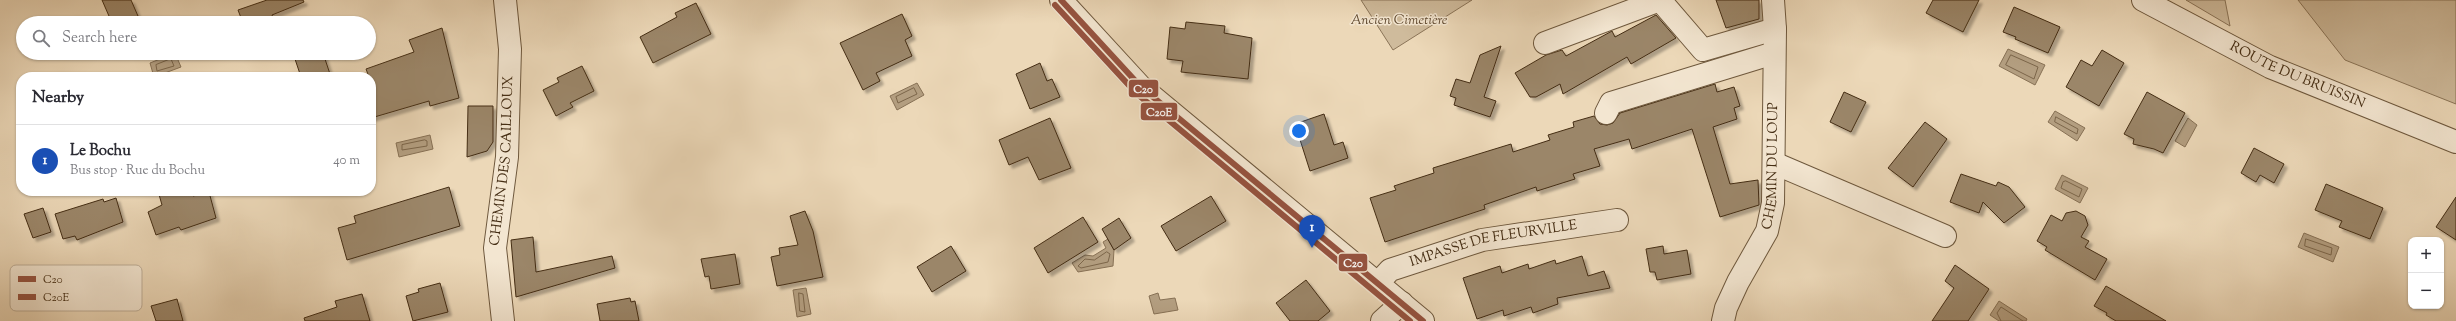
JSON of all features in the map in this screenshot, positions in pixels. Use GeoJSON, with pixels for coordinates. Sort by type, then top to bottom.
{"type":"FeatureCollection","features":[{"type":"Feature","properties":{"kind":"street","name":"CHEMIN DES CAILLOUX"},"geometry":{"type":"LineString","coordinates":[[503,321],[495,248],[507,157],[510,48],[505,0]]}},
{"type":"Feature","properties":{"kind":"street"},"geometry":{"type":"LineString","coordinates":[[1061,0],[1141,88],[1378,283],[1412,314]]}},
{"type":"Feature","properties":{"kind":"street"},"geometry":{"type":"LineString","coordinates":[[1545,43],[1660,0],[1703,50],[1775,29]]}},
{"type":"Feature","properties":{"kind":"street","name":"CHEMIN DU LOUP"},"geometry":{"type":"LineString","coordinates":[[1723,321],[1726,308],[1738,282],[1767,231],[1772,203],[1774,163],[1775,29],[1773,0]]}},
{"type":"Feature","properties":{"kind":"street","name":"ROUTE DU BRUISSIN"},"geometry":{"type":"LineString","coordinates":[[2143,0],[2270,67],[2456,142]]}},
{"type":"Feature","properties":{"kind":"street"},"geometry":{"type":"LineString","coordinates":[[1606,113],[1611,103],[1774,53]]}},
{"type":"Feature","properties":{"kind":"street"},"geometry":{"type":"LineString","coordinates":[[1774,163],[1945,236]]}},
{"type":"Feature","properties":{"kind":"street","name":"IMPASSE DE FLEURVILLE"},"geometry":{"type":"LineString","coordinates":[[1378,283],[1390,270],[1482,240],[1616,220]]}},
{"type":"Feature","properties":{"kind":"street"},"geometry":{"type":"LineString","coordinates":[[1382,321],[1412,314]]}},
{"type":"Feature","properties":{"kind":"green space","name":"Ancien Cimetière"},"geometry":{"type":"Polygon","coordinates":[[[1361,0],[1472,0],[1393,50],[1361,0]]]}},
{"type":"Feature","properties":{"kind":"green space"},"geometry":{"type":"Polygon","coordinates":[[[2186,0],[2225,0],[2230,26],[2186,0]]]}},
{"type":"Feature","properties":{"kind":"green space"},"geometry":{"type":"Polygon","coordinates":[[[2298,0],[2456,0],[2456,104],[2345,60],[2298,0]]]}},
{"type":"Feature","properties":{"kind":"water"},"geometry":{"type":"Polygon","coordinates":[[[2008,49],[2045,65],[2035,85],[1999,66],[2008,49]]]}},
{"type":"Feature","properties":{"kind":"water"},"geometry":{"type":"Polygon","coordinates":[[[158,60],[178,60],[181,67],[168,72],[153,72],[150,63],[158,60]]]}},
{"type":"Feature","properties":{"kind":"water"},"geometry":{"type":"Polygon","coordinates":[[[917,83],[924,95],[897,110],[890,96],[917,83]]]}},
{"type":"Feature","properties":{"kind":"water"},"geometry":{"type":"Polygon","coordinates":[[[2055,111],[2085,128],[2077,141],[2048,122],[2055,111]]]}},
{"type":"Feature","properties":{"kind":"water"},"geometry":{"type":"Polygon","coordinates":[[[2188,118],[2197,125],[2185,147],[2175,141],[2188,118]]]}},
{"type":"Feature","properties":{"kind":"water"},"geometry":{"type":"Polygon","coordinates":[[[430,135],[433,149],[399,157],[396,143],[430,135]]]}},
{"type":"Feature","properties":{"kind":"water"},"geometry":{"type":"Polygon","coordinates":[[[2062,175],[2088,188],[2080,203],[2055,189],[2062,175]]]}},
{"type":"Feature","properties":{"kind":"water"},"geometry":{"type":"Polygon","coordinates":[[[2304,233],[2339,247],[2333,262],[2298,247],[2304,233]]]}},
{"type":"Feature","properties":{"kind":"water"},"geometry":{"type":"Polygon","coordinates":[[[1108,239],[1114,250],[1113,266],[1078,272],[1072,263],[1085,255],[1093,256],[1106,248],[1103,242],[1108,239]]]}},
{"type":"Feature","properties":{"kind":"water"},"geometry":{"type":"Polygon","coordinates":[[[806,288],[811,314],[797,317],[793,290],[806,288]]]}},
{"type":"Feature","properties":{"kind":"water"},"geometry":{"type":"Polygon","coordinates":[[[1158,293],[1160,300],[1175,298],[1178,310],[1154,314],[1149,296],[1158,293]]]}},
{"type":"Feature","properties":{"kind":"water"},"geometry":{"type":"Polygon","coordinates":[[[1999,301],[2027,319],[2026,321],[1999,321],[1990,315],[1999,301]]]}},
{"type":"Feature","properties":{"kind":"building"},"geometry":{"type":"Polygon","coordinates":[[[102,0],[131,0],[138,16],[109,16],[102,0]]]}},
{"type":"Feature","properties":{"kind":"building"},"geometry":{"type":"Polygon","coordinates":[[[267,0],[303,0],[304,2],[272,16],[240,16],[238,10],[267,0]]]}},
{"type":"Feature","properties":{"kind":"building"},"geometry":{"type":"Polygon","coordinates":[[[1716,0],[1759,0],[1759,19],[1726,28],[1716,0]]]}},
{"type":"Feature","properties":{"kind":"building"},"geometry":{"type":"Polygon","coordinates":[[[1933,0],[1979,0],[1963,32],[1926,13],[1933,0]]]}},
{"type":"Feature","properties":{"kind":"building"},"geometry":{"type":"Polygon","coordinates":[[[696,3],[711,34],[653,63],[640,37],[677,17],[675,13],[696,3]]]}},
{"type":"Feature","properties":{"kind":"building"},"geometry":{"type":"Polygon","coordinates":[[[2014,7],[2060,27],[2048,53],[2015,39],[2016,37],[2003,32],[2014,7]]]}},
{"type":"Feature","properties":{"kind":"building"},"geometry":{"type":"Polygon","coordinates":[[[902,14],[912,36],[905,40],[912,56],[876,73],[880,81],[863,90],[840,43],[902,14]]]}},
{"type":"Feature","properties":{"kind":"building"},"geometry":{"type":"Polygon","coordinates":[[[1656,15],[1676,38],[1631,64],[1627,57],[1563,94],[1560,84],[1536,97],[1530,97],[1515,73],[1546,55],[1562,50],[1566,56],[1612,31],[1615,37],[1656,15]]]}},
{"type":"Feature","properties":{"kind":"building"},"geometry":{"type":"Polygon","coordinates":[[[1186,22],[1225,26],[1224,33],[1252,38],[1248,79],[1181,72],[1183,61],[1167,59],[1170,27],[1185,29],[1186,22]]]}},
{"type":"Feature","properties":{"kind":"building"},"geometry":{"type":"Polygon","coordinates":[[[442,28],[459,98],[430,106],[429,101],[376,117],[376,72],[367,72],[366,69],[414,52],[409,40],[442,28]]]}},
{"type":"Feature","properties":{"kind":"building"},"geometry":{"type":"Polygon","coordinates":[[[1501,46],[1484,97],[1496,101],[1490,117],[1454,105],[1456,98],[1450,96],[1456,79],[1470,83],[1480,55],[1501,46]]]}},
{"type":"Feature","properties":{"kind":"building"},"geometry":{"type":"Polygon","coordinates":[[[2102,50],[2124,63],[2099,106],[2066,87],[2081,60],[2092,66],[2102,50]]]}},
{"type":"Feature","properties":{"kind":"building"},"geometry":{"type":"Polygon","coordinates":[[[295,60],[325,60],[329,72],[299,72],[295,60]]]}},
{"type":"Feature","properties":{"kind":"building"},"geometry":{"type":"Polygon","coordinates":[[[1040,63],[1047,81],[1052,79],[1060,97],[1030,109],[1016,74],[1040,63]]]}},
{"type":"Feature","properties":{"kind":"building"},"geometry":{"type":"Polygon","coordinates":[[[582,66],[594,91],[570,103],[573,107],[556,116],[543,90],[559,82],[557,78],[582,66]]]}},
{"type":"Feature","properties":{"kind":"building"},"geometry":{"type":"Polygon","coordinates":[[[1715,84],[1717,92],[1734,87],[1740,106],[1734,108],[1737,119],[1713,127],[1730,184],[1758,180],[1759,205],[1720,217],[1692,129],[1632,149],[1629,139],[1594,149],[1600,166],[1573,174],[1575,179],[1537,191],[1536,187],[1484,205],[1485,209],[1385,242],[1370,198],[1396,190],[1394,186],[1434,173],[1433,168],[1511,144],[1513,152],[1550,140],[1548,135],[1574,127],[1573,122],[1594,116],[1600,124],[1607,125],[1613,123],[1620,113],[1715,84]]]}},
{"type":"Feature","properties":{"kind":"building"},"geometry":{"type":"Polygon","coordinates":[[[1844,92],[1866,102],[1851,132],[1830,122],[1844,92]]]}},
{"type":"Feature","properties":{"kind":"building"},"geometry":{"type":"Polygon","coordinates":[[[2147,92],[2185,113],[2163,153],[2154,149],[2133,144],[2134,139],[2124,134],[2147,92]]]}},
{"type":"Feature","properties":{"kind":"building"},"geometry":{"type":"Polygon","coordinates":[[[468,106],[493,106],[493,142],[487,151],[467,157],[468,106]]]}},
{"type":"Feature","properties":{"kind":"building"},"geometry":{"type":"Polygon","coordinates":[[[1324,114],[1334,145],[1343,142],[1348,158],[1310,171],[1295,124],[1324,114]]]}},
{"type":"Feature","properties":{"kind":"building"},"geometry":{"type":"Polygon","coordinates":[[[1050,118],[1071,168],[1039,180],[1028,157],[1009,165],[999,140],[1050,118]]]}},
{"type":"Feature","properties":{"kind":"building"},"geometry":{"type":"Polygon","coordinates":[[[1925,122],[1947,139],[1913,187],[1888,168],[1925,122]]]}},
{"type":"Feature","properties":{"kind":"building"},"geometry":{"type":"Polygon","coordinates":[[[2254,148],[2284,164],[2274,183],[2260,175],[2256,182],[2241,173],[2254,148]]]}},
{"type":"Feature","properties":{"kind":"building"},"geometry":{"type":"Polygon","coordinates":[[[1961,174],[1996,186],[1998,182],[2009,187],[2025,207],[2004,223],[1983,202],[1979,213],[1950,202],[1961,174]]]}},
{"type":"Feature","properties":{"kind":"building"},"geometry":{"type":"Polygon","coordinates":[[[2326,184],[2383,208],[2370,239],[2339,227],[2342,221],[2315,210],[2326,184]]]}},
{"type":"Feature","properties":{"kind":"building"},"geometry":{"type":"Polygon","coordinates":[[[449,187],[460,226],[347,260],[338,228],[356,223],[354,216],[449,187]]]}},
{"type":"Feature","properties":{"kind":"building"},"geometry":{"type":"Polygon","coordinates":[[[159,196],[210,196],[216,218],[181,230],[179,227],[156,235],[148,212],[162,205],[159,196]]]}},
{"type":"Feature","properties":{"kind":"building"},"geometry":{"type":"Polygon","coordinates":[[[1211,196],[1226,221],[1176,251],[1161,226],[1211,196]]]}},
{"type":"Feature","properties":{"kind":"building"},"geometry":{"type":"Polygon","coordinates":[[[2456,197],[2456,240],[2436,227],[2456,197]]]}},
{"type":"Feature","properties":{"kind":"building"},"geometry":{"type":"Polygon","coordinates":[[[116,198],[123,222],[77,240],[75,236],[63,239],[55,214],[103,199],[104,202],[116,198]]]}},
{"type":"Feature","properties":{"kind":"building"},"geometry":{"type":"Polygon","coordinates":[[[43,208],[51,232],[33,238],[24,214],[43,208]]]}},
{"type":"Feature","properties":{"kind":"building"},"geometry":{"type":"Polygon","coordinates":[[[805,211],[813,231],[823,277],[777,286],[771,257],[780,255],[779,248],[798,245],[790,216],[805,211]]]}},
{"type":"Feature","properties":{"kind":"building"},"geometry":{"type":"Polygon","coordinates":[[[2076,211],[2085,216],[2088,225],[2081,237],[2089,241],[2085,247],[2107,259],[2095,280],[2045,250],[2047,247],[2037,241],[2051,215],[2062,221],[2066,213],[2076,211]]]}},
{"type":"Feature","properties":{"kind":"building"},"geometry":{"type":"Polygon","coordinates":[[[1083,217],[1098,242],[1048,273],[1034,248],[1083,217]]]}},
{"type":"Feature","properties":{"kind":"building"},"geometry":{"type":"Polygon","coordinates":[[[1119,218],[1131,238],[1114,250],[1102,229],[1119,218]]]}},
{"type":"Feature","properties":{"kind":"building"},"geometry":{"type":"Polygon","coordinates":[[[533,237],[536,272],[612,256],[615,268],[516,297],[511,240],[533,237]]]}},
{"type":"Feature","properties":{"kind":"building"},"geometry":{"type":"Polygon","coordinates":[[[951,246],[966,271],[932,292],[917,267],[951,246]]]}},
{"type":"Feature","properties":{"kind":"building"},"geometry":{"type":"Polygon","coordinates":[[[1663,246],[1664,254],[1687,250],[1691,274],[1657,280],[1655,272],[1650,272],[1646,249],[1663,246]]]}},
{"type":"Feature","properties":{"kind":"building"},"geometry":{"type":"Polygon","coordinates":[[[735,254],[740,284],[711,289],[709,276],[705,277],[701,259],[735,254]]]}},
{"type":"Feature","properties":{"kind":"building"},"geometry":{"type":"Polygon","coordinates":[[[1582,256],[1588,276],[1604,271],[1610,288],[1557,298],[1558,304],[1533,313],[1531,307],[1504,316],[1503,310],[1477,319],[1463,278],[1500,266],[1502,273],[1528,264],[1529,269],[1555,260],[1556,264],[1582,256]]]}},
{"type":"Feature","properties":{"kind":"building"},"geometry":{"type":"Polygon","coordinates":[[[1955,265],[1989,289],[1968,321],[1932,321],[1954,288],[1945,281],[1955,265]]]}},
{"type":"Feature","properties":{"kind":"building"},"geometry":{"type":"Polygon","coordinates":[[[1306,280],[1330,311],[1318,321],[1290,321],[1276,303],[1306,280]]]}},
{"type":"Feature","properties":{"kind":"building"},"geometry":{"type":"Polygon","coordinates":[[[440,283],[448,312],[413,321],[406,296],[419,292],[418,289],[440,283]]]}},
{"type":"Feature","properties":{"kind":"building"},"geometry":{"type":"Polygon","coordinates":[[[2106,286],[2166,321],[2116,321],[2106,315],[2107,313],[2094,306],[2106,286]]]}},
{"type":"Feature","properties":{"kind":"building"},"geometry":{"type":"Polygon","coordinates":[[[362,294],[370,321],[305,321],[304,318],[337,307],[335,301],[362,294]]]}},
{"type":"Feature","properties":{"kind":"building"},"geometry":{"type":"Polygon","coordinates":[[[630,298],[631,302],[635,301],[639,321],[600,321],[597,304],[630,298]]]}},
{"type":"Feature","properties":{"kind":"building"},"geometry":{"type":"Polygon","coordinates":[[[177,299],[183,321],[156,321],[151,306],[177,299]]]}},
{"type":"Feature","properties":{"kind":"transit line","name":"C20"},"geometry":{"type":"LineString","coordinates":[[1061,0],[1141,87],[1423,321]]}},
{"type":"Feature","properties":{"kind":"transit line","name":"C20E"},"geometry":{"type":"LineString","coordinates":[[1055,5],[1136,93],[1410,321]]}},
{"type":"Feature","properties":{"kind":"place","name":"Le Bochu"},"geometry":{"type":"Point","coordinates":[1312,248]}}]}
